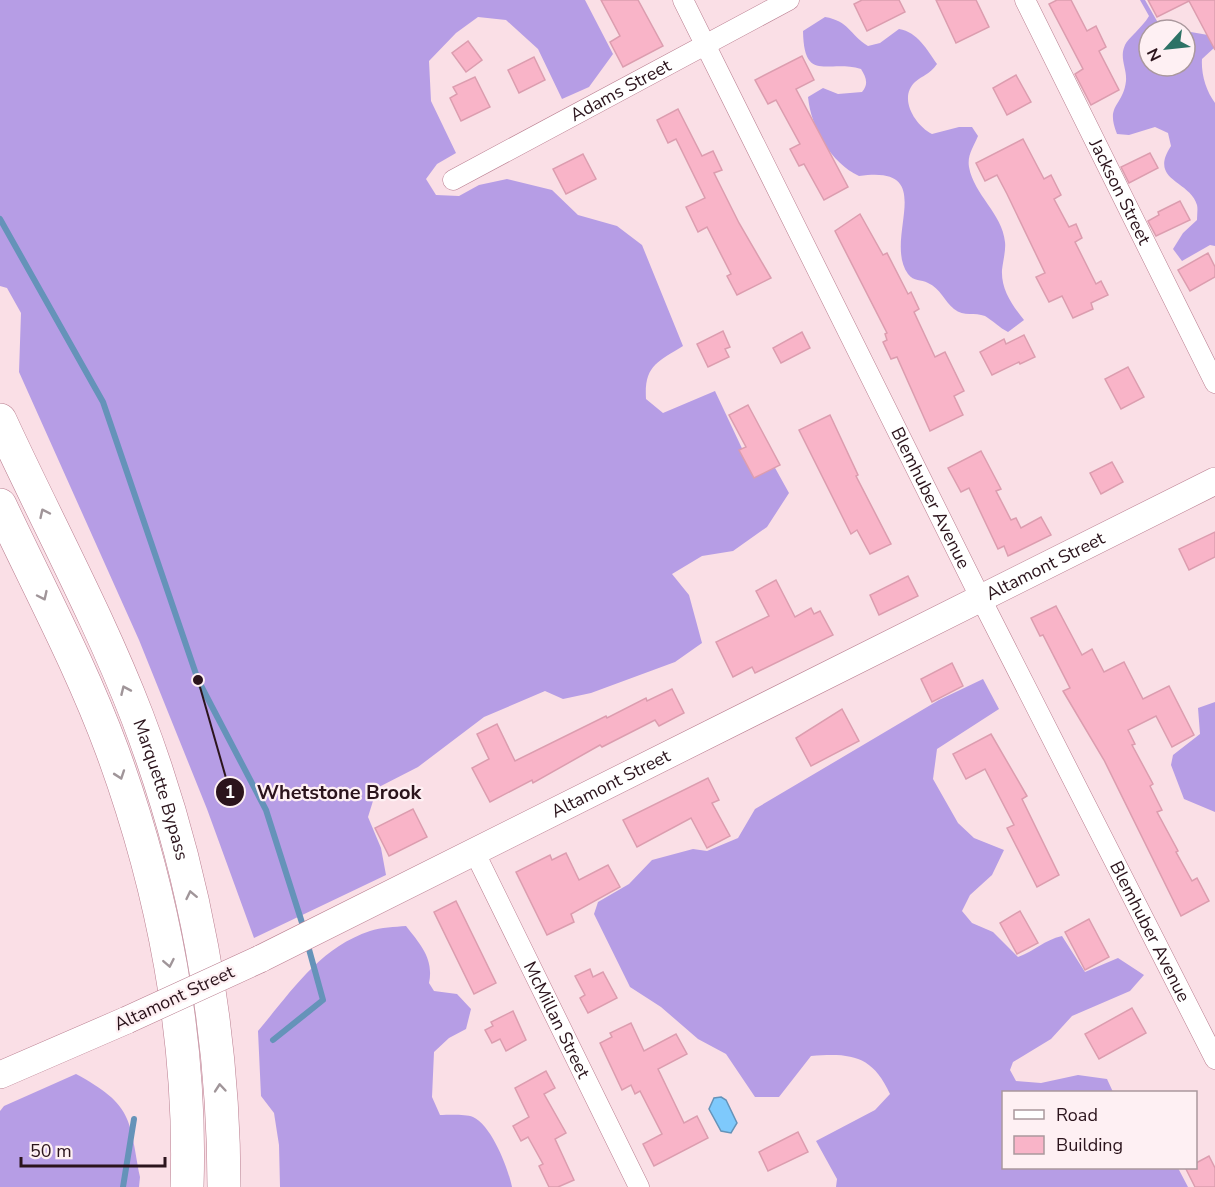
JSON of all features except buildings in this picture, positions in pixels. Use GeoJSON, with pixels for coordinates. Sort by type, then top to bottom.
{"type":"FeatureCollection","features":[{"type":"Feature","properties":{"kind":"highway","name":"Marquette Bypass"},"geometry":{"type":"LineString","coordinates":[[0,420],[136,715],[179,842],[206,975],[220,1090],[224,1187]]}},
{"type":"Feature","properties":{"kind":"highway","name":"Marquette Bypass"},"geometry":{"type":"LineString","coordinates":[[0,505],[86,686],[111,749],[142,842],[159,910],[183,1054],[188,1148],[187,1187]]}},
{"type":"Feature","properties":{"kind":"street","name":"Blemhuber Avenue"},"geometry":{"type":"LineString","coordinates":[[683,0],[981,599],[1215,1059]]}},
{"type":"Feature","properties":{"kind":"street","name":"Adams Street"},"geometry":{"type":"LineString","coordinates":[[453,180],[789,0]]}},
{"type":"Feature","properties":{"kind":"street","name":"Jackson Street"},"geometry":{"type":"LineString","coordinates":[[1025,0],[1215,383]]}},
{"type":"Feature","properties":{"kind":"street","name":"Altamont Street"},"geometry":{"type":"LineString","coordinates":[[0,1075],[260,959],[1215,481]]}},
{"type":"Feature","properties":{"kind":"street","name":"McMillan Street"},"geometry":{"type":"LineString","coordinates":[[474,851],[639,1187]]}},
{"type":"Feature","properties":{"kind":"shaded area"},"geometry":{"type":"Polygon","coordinates":[[[0,0],[585,0],[613,54],[589,87],[562,99],[538,49],[506,20],[478,17],[456,33],[429,61],[431,101],[456,153],[437,164],[426,179],[436,195],[459,196],[479,185],[507,179],[552,190],[578,215],[617,226],[642,245],[683,346],[654,366],[647,379],[646,399],[663,413],[715,391],[747,459],[774,466],[789,493],[767,527],[733,551],[702,556],[672,574],[689,595],[702,643],[675,662],[591,693],[563,699],[545,691],[484,717],[418,767],[377,788],[368,817],[381,848],[386,875],[254,938],[207,809],[139,640],[19,372],[21,313],[7,288],[0,286],[0,0]]]}},
{"type":"Feature","properties":{"kind":"shaded area"},"geometry":{"type":"Polygon","coordinates":[[[1140,0],[1145,0],[1155,18],[1148,18],[1149,16],[1140,0]]]}},
{"type":"Feature","properties":{"kind":"shaded area"},"geometry":{"type":"Polygon","coordinates":[[[825,17],[844,25],[868,46],[880,43],[899,29],[906,31],[921,42],[937,64],[910,88],[908,103],[915,118],[932,134],[959,127],[972,127],[978,136],[970,155],[969,167],[976,186],[994,213],[1003,232],[1005,245],[1003,284],[1024,320],[1008,332],[985,316],[958,311],[932,285],[910,277],[902,259],[901,242],[905,207],[904,192],[898,181],[884,175],[859,176],[840,163],[824,143],[813,121],[808,97],[823,88],[838,94],[862,92],[866,83],[861,69],[820,66],[813,64],[808,58],[804,47],[803,31],[825,17]]]}},
{"type":"Feature","properties":{"kind":"shaded area"},"geometry":{"type":"Polygon","coordinates":[[[1137,31],[1137,78],[1197,78],[1197,33],[1208,35],[1215,47],[1202,59],[1202,65],[1207,88],[1215,103],[1215,246],[1210,245],[1182,261],[1173,249],[1183,233],[1197,220],[1197,207],[1193,197],[1167,173],[1164,166],[1171,146],[1168,133],[1155,127],[1129,135],[1117,134],[1114,124],[1114,111],[1122,96],[1126,81],[1123,50],[1137,31]]]}},
{"type":"Feature","properties":{"kind":"shaded area"},"geometry":{"type":"Polygon","coordinates":[[[983,679],[999,709],[937,749],[933,779],[958,823],[974,838],[1004,850],[992,875],[970,895],[962,911],[972,923],[993,932],[1018,957],[1062,936],[1085,972],[1118,958],[1144,975],[1130,991],[1072,1016],[1051,1039],[1013,1062],[1010,1070],[1016,1081],[1041,1083],[1078,1075],[1107,1079],[1113,1091],[1002,1091],[1002,1169],[1179,1169],[1188,1187],[836,1187],[837,1179],[816,1141],[875,1110],[890,1094],[876,1071],[859,1059],[849,1056],[811,1056],[779,1097],[755,1097],[726,1054],[698,1039],[661,1007],[630,987],[594,914],[598,902],[629,884],[652,860],[693,849],[707,851],[738,838],[755,809],[939,700],[983,679]]]}},
{"type":"Feature","properties":{"kind":"shaded area"},"geometry":{"type":"Polygon","coordinates":[[[1215,702],[1215,812],[1184,799],[1171,765],[1173,755],[1200,734],[1198,708],[1215,702]]]}},
{"type":"Feature","properties":{"kind":"shaded area"},"geometry":{"type":"Polygon","coordinates":[[[406,926],[428,959],[429,983],[434,991],[457,994],[471,1009],[466,1029],[449,1038],[434,1052],[432,1097],[440,1115],[473,1117],[487,1129],[503,1159],[512,1187],[280,1187],[279,1145],[274,1113],[261,1096],[258,1031],[307,973],[336,948],[370,931],[406,926]]]}},
{"type":"Feature","properties":{"kind":"shaded area"},"geometry":{"type":"Polygon","coordinates":[[[76,1074],[108,1095],[125,1115],[133,1140],[140,1177],[139,1187],[0,1187],[0,1111],[4,1106],[76,1074]]]}},
{"type":"Feature","properties":{"kind":"water"},"geometry":{"type":"Polygon","coordinates":[[[721,1097],[726,1100],[737,1123],[731,1133],[721,1131],[709,1109],[714,1098],[721,1097]]]}},
{"type":"Feature","properties":{"kind":"waterway"},"geometry":{"type":"LineString","coordinates":[[0,219],[103,402],[198,680],[266,810],[304,929]]}},
{"type":"Feature","properties":{"kind":"waterway"},"geometry":{"type":"LineString","coordinates":[[273,1040],[323,1000],[307,942]]}},
{"type":"Feature","properties":{"kind":"waterway"},"geometry":{"type":"LineString","coordinates":[[123,1187],[134,1119]]}},
{"type":"Feature","properties":{"kind":"place","name":"Whetstone Brook"},"geometry":{"type":"Point","coordinates":[198,680]}}]}
